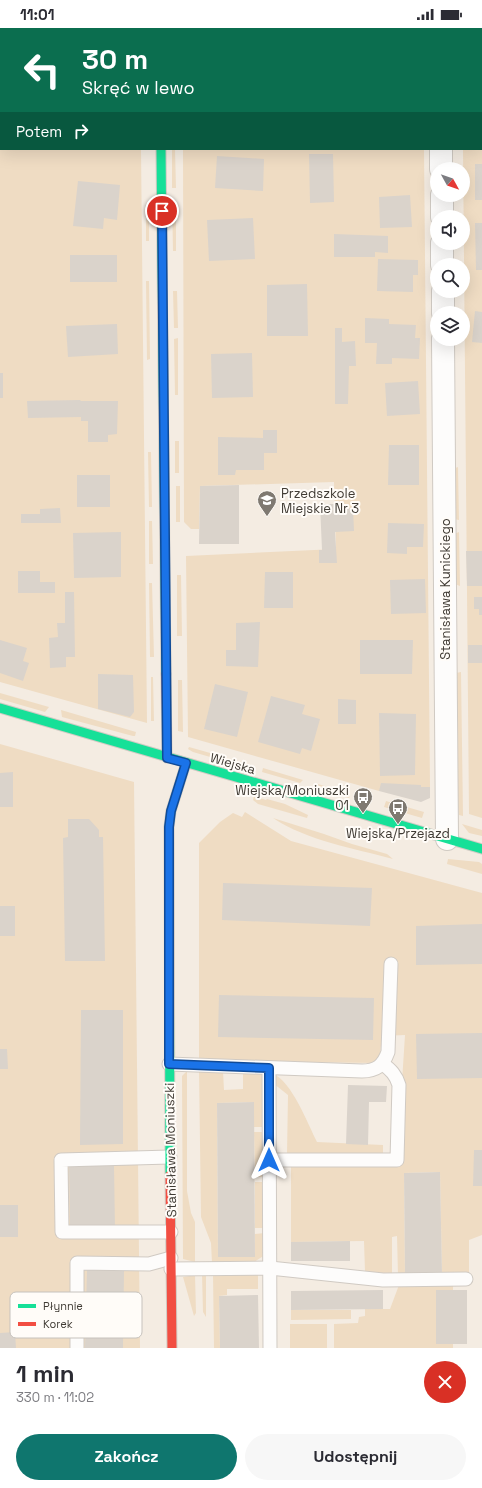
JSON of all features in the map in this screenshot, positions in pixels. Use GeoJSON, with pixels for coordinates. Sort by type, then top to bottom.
{"type":"FeatureCollection","features":[{"type":"Feature","properties":{"kind":"street"},"geometry":{"type":"LineString","coordinates":[[161,150],[167,758]]}},
{"type":"Feature","properties":{"kind":"street"},"geometry":{"type":"LineString","coordinates":[[441,150],[442,162]]}},
{"type":"Feature","properties":{"kind":"street","name":"Stanisława Kunickiego"},"geometry":{"type":"LineString","coordinates":[[443,346],[447,839]]}},
{"type":"Feature","properties":{"kind":"street","name":"Wiejska"},"geometry":{"type":"LineString","coordinates":[[0,708],[482,849]]}},
{"type":"Feature","properties":{"kind":"street","name":"Stanisława Moniuszki"},"geometry":{"type":"LineString","coordinates":[[172,1348],[169,1064],[169,827],[171,811],[186,763]]}},
{"type":"Feature","properties":{"kind":"lane"},"geometry":{"type":"LineString","coordinates":[[169,1064],[372,1071],[383,1064],[388,1052],[391,964]]}},
{"type":"Feature","properties":{"kind":"lane"},"geometry":{"type":"LineString","coordinates":[[269,1160],[397,1160],[399,1085],[397,1078],[383,1064]]}},
{"type":"Feature","properties":{"kind":"lane"},"geometry":{"type":"LineString","coordinates":[[269,1068],[270,1348]]}},
{"type":"Feature","properties":{"kind":"lane"},"geometry":{"type":"LineString","coordinates":[[170,1157],[61,1160],[62,1232],[171,1232]]}},
{"type":"Feature","properties":{"kind":"lane"},"geometry":{"type":"LineString","coordinates":[[77,1292],[77,1263],[171,1263],[270,1268],[383,1280],[466,1279]]}},
{"type":"Feature","properties":{"kind":"shaded area"},"geometry":{"type":"Polygon","coordinates":[[[0,150],[141,150],[147,723],[0,682],[0,150]]]}},
{"type":"Feature","properties":{"kind":"shaded area"},"geometry":{"type":"Polygon","coordinates":[[[172,150],[175,150],[176,188],[172,188],[172,150]]]}},
{"type":"Feature","properties":{"kind":"shaded area"},"geometry":{"type":"Polygon","coordinates":[[[183,150],[424,150],[430,787],[379,791],[188,737],[186,556],[336,549],[334,482],[200,486],[199,529],[191,529],[184,522],[183,150]]]}},
{"type":"Feature","properties":{"kind":"shaded area"},"geometry":{"type":"Polygon","coordinates":[[[463,150],[482,150],[482,818],[469,814],[465,346],[470,346],[470,306],[464,306],[464,298],[470,298],[470,258],[464,258],[464,250],[470,250],[470,210],[464,210],[463,202],[470,202],[470,162],[463,162],[463,150]]]}},
{"type":"Feature","properties":{"kind":"shaded area"},"geometry":{"type":"Polygon","coordinates":[[[172,201],[176,201],[176,251],[173,251],[172,201]]]}},
{"type":"Feature","properties":{"kind":"shaded area"},"geometry":{"type":"Polygon","coordinates":[[[146,205],[149,205],[149,241],[146,241],[146,205]]]}},
{"type":"Feature","properties":{"kind":"shaded area"},"geometry":{"type":"Polygon","coordinates":[[[146,281],[149,281],[150,359],[147,360],[146,281]]]}},
{"type":"Feature","properties":{"kind":"shaded area"},"geometry":{"type":"Polygon","coordinates":[[[173,291],[177,291],[178,328],[174,328],[173,291]]]}},
{"type":"Feature","properties":{"kind":"shaded area"},"geometry":{"type":"Polygon","coordinates":[[[178,338],[178,395],[175,395],[174,339],[178,338]]]}},
{"type":"Feature","properties":{"kind":"shaded area"},"geometry":{"type":"Polygon","coordinates":[[[175,441],[179,441],[179,473],[175,473],[175,441]]]}},
{"type":"Feature","properties":{"kind":"shaded area"},"geometry":{"type":"Polygon","coordinates":[[[148,452],[151,452],[152,507],[149,507],[148,452]]]}},
{"type":"Feature","properties":{"kind":"shaded area"},"geometry":{"type":"Polygon","coordinates":[[[458,467],[459,520],[454,519],[453,469],[458,467]]]}},
{"type":"Feature","properties":{"kind":"shaded area"},"geometry":{"type":"Polygon","coordinates":[[[176,486],[180,486],[180,522],[176,522],[176,486]]]}},
{"type":"Feature","properties":{"kind":"shaded area"},"geometry":{"type":"Polygon","coordinates":[[[149,521],[152,521],[153,564],[149,564],[149,521]]]}},
{"type":"Feature","properties":{"kind":"shaded area"},"geometry":{"type":"Polygon","coordinates":[[[459,532],[460,586],[455,584],[454,534],[459,532]]]}},
{"type":"Feature","properties":{"kind":"shaded area"},"geometry":{"type":"Polygon","coordinates":[[[177,575],[181,575],[182,636],[177,636],[177,575]]]}},
{"type":"Feature","properties":{"kind":"shaded area"},"geometry":{"type":"Polygon","coordinates":[[[149,583],[152,583],[154,657],[150,657],[149,583]]]}},
{"type":"Feature","properties":{"kind":"shaded area"},"geometry":{"type":"Polygon","coordinates":[[[461,672],[463,816],[459,815],[458,807],[456,673],[461,672]]]}},
{"type":"Feature","properties":{"kind":"shaded area"},"geometry":{"type":"Polygon","coordinates":[[[151,677],[153,677],[154,721],[151,721],[151,677]]]}},
{"type":"Feature","properties":{"kind":"shaded area"},"geometry":{"type":"Polygon","coordinates":[[[178,680],[182,680],[183,732],[178,731],[178,680]]]}},
{"type":"Feature","properties":{"kind":"shaded area"},"geometry":{"type":"Polygon","coordinates":[[[0,693],[49,707],[45,712],[0,699],[0,693]]]}},
{"type":"Feature","properties":{"kind":"shaded area"},"geometry":{"type":"Polygon","coordinates":[[[61,710],[136,732],[135,736],[62,717],[61,710]]]}},
{"type":"Feature","properties":{"kind":"shaded area"},"geometry":{"type":"Polygon","coordinates":[[[0,744],[134,782],[139,1292],[10,1292],[10,1338],[140,1338],[140,1348],[0,1348],[0,744]]]}},
{"type":"Feature","properties":{"kind":"shaded area"},"geometry":{"type":"Polygon","coordinates":[[[189,747],[249,764],[248,768],[193,752],[188,749],[189,747]]]}},
{"type":"Feature","properties":{"kind":"shaded area"},"geometry":{"type":"Polygon","coordinates":[[[263,768],[303,780],[300,783],[262,772],[263,768]]]}},
{"type":"Feature","properties":{"kind":"shaded area"},"geometry":{"type":"Polygon","coordinates":[[[318,784],[350,794],[349,798],[318,789],[318,784]]]}},
{"type":"Feature","properties":{"kind":"shaded area"},"geometry":{"type":"Polygon","coordinates":[[[254,796],[285,804],[308,815],[307,818],[258,804],[253,800],[254,796]]]}},
{"type":"Feature","properties":{"kind":"shaded area"},"geometry":{"type":"Polygon","coordinates":[[[386,801],[424,812],[422,818],[384,807],[386,801]]]}},
{"type":"Feature","properties":{"kind":"shaded area"},"geometry":{"type":"Polygon","coordinates":[[[245,812],[291,841],[482,893],[482,1235],[469,1240],[469,1273],[442,1274],[440,1172],[404,1173],[405,1274],[398,1275],[397,1236],[392,1237],[392,1275],[365,1272],[364,1241],[291,1242],[291,1164],[403,1165],[402,1082],[405,1035],[382,1036],[379,1063],[199,1061],[199,843],[220,822],[233,813],[242,817],[245,812]]]}},
{"type":"Feature","properties":{"kind":"shaded area"},"geometry":{"type":"Polygon","coordinates":[[[273,818],[387,854],[393,859],[331,843],[301,833],[273,818]]]}},
{"type":"Feature","properties":{"kind":"shaded area"},"geometry":{"type":"Polygon","coordinates":[[[462,824],[482,830],[482,836],[469,833],[462,824]]]}},
{"type":"Feature","properties":{"kind":"shaded area"},"geometry":{"type":"Polygon","coordinates":[[[448,859],[479,862],[482,864],[482,874],[447,864],[448,859]]]}},
{"type":"Feature","properties":{"kind":"shaded area"},"geometry":{"type":"Polygon","coordinates":[[[199,1069],[223,1071],[224,1090],[243,1089],[243,1071],[264,1072],[264,1127],[254,1127],[254,1102],[217,1103],[218,1257],[255,1257],[255,1234],[265,1233],[265,1255],[254,1262],[212,1263],[211,1243],[201,1217],[199,1069]]]}},
{"type":"Feature","properties":{"kind":"shaded area"},"geometry":{"type":"Polygon","coordinates":[[[187,1071],[187,1191],[191,1213],[195,1222],[195,1262],[183,1259],[182,1076],[187,1071]]]}},
{"type":"Feature","properties":{"kind":"shaded area"},"geometry":{"type":"Polygon","coordinates":[[[273,1074],[280,1078],[292,1093],[317,1142],[383,1145],[383,1154],[287,1154],[288,1095],[273,1083],[273,1074]]]}},
{"type":"Feature","properties":{"kind":"shaded area"},"geometry":{"type":"Polygon","coordinates":[[[254,1132],[264,1132],[265,1177],[255,1177],[254,1132]]]}},
{"type":"Feature","properties":{"kind":"shaded area"},"geometry":{"type":"Polygon","coordinates":[[[255,1182],[264,1182],[265,1228],[255,1228],[255,1182]]]}},
{"type":"Feature","properties":{"kind":"shaded area"},"geometry":{"type":"Polygon","coordinates":[[[206,1273],[206,1317],[203,1312],[202,1274],[206,1273]]]}},
{"type":"Feature","properties":{"kind":"shaded area"},"geometry":{"type":"Polygon","coordinates":[[[258,1273],[258,1289],[227,1289],[227,1295],[219,1296],[220,1348],[214,1348],[213,1274],[258,1273]]]}},
{"type":"Feature","properties":{"kind":"shaded area"},"geometry":{"type":"Polygon","coordinates":[[[195,1275],[196,1313],[194,1316],[183,1277],[195,1275]]]}},
{"type":"Feature","properties":{"kind":"shaded area"},"geometry":{"type":"Polygon","coordinates":[[[399,1285],[453,1285],[453,1290],[436,1290],[436,1344],[453,1344],[453,1348],[334,1348],[334,1324],[358,1323],[359,1317],[365,1316],[365,1309],[390,1309],[399,1285]]]}},
{"type":"Feature","properties":{"kind":"shaded area"},"geometry":{"type":"Polygon","coordinates":[[[291,1310],[351,1310],[351,1319],[291,1320],[291,1310]]]}},
{"type":"Feature","properties":{"kind":"shaded area"},"geometry":{"type":"Polygon","coordinates":[[[290,1324],[327,1324],[327,1348],[290,1348],[290,1324]]]}},
{"type":"Feature","properties":{"kind":"building"},"geometry":{"type":"Polygon","coordinates":[[[309,154],[333,154],[334,202],[310,203],[309,154]]]}},
{"type":"Feature","properties":{"kind":"building"},"geometry":{"type":"Polygon","coordinates":[[[217,156],[264,159],[263,191],[215,188],[217,156]]]}},
{"type":"Feature","properties":{"kind":"building"},"geometry":{"type":"Polygon","coordinates":[[[475,164],[482,164],[482,200],[475,200],[475,164]]]}},
{"type":"Feature","properties":{"kind":"building"},"geometry":{"type":"Polygon","coordinates":[[[78,181],[120,185],[117,220],[104,218],[103,229],[73,226],[78,181]]]}},
{"type":"Feature","properties":{"kind":"building"},"geometry":{"type":"Polygon","coordinates":[[[410,195],[412,227],[380,228],[379,197],[410,195]]]}},
{"type":"Feature","properties":{"kind":"building"},"geometry":{"type":"Polygon","coordinates":[[[253,218],[255,259],[209,261],[207,220],[253,218]]]}},
{"type":"Feature","properties":{"kind":"building"},"geometry":{"type":"Polygon","coordinates":[[[475,223],[482,223],[482,270],[476,270],[475,223]]]}},
{"type":"Feature","properties":{"kind":"building"},"geometry":{"type":"Polygon","coordinates":[[[334,234],[388,236],[388,253],[375,252],[375,257],[334,257],[334,234]]]}},
{"type":"Feature","properties":{"kind":"building"},"geometry":{"type":"Polygon","coordinates":[[[70,255],[117,255],[117,282],[70,282],[70,255]]]}},
{"type":"Feature","properties":{"kind":"building"},"geometry":{"type":"Polygon","coordinates":[[[378,259],[418,260],[418,275],[413,275],[413,292],[377,291],[378,259]]]}},
{"type":"Feature","properties":{"kind":"building"},"geometry":{"type":"Polygon","coordinates":[[[307,284],[308,336],[267,336],[267,285],[307,284]]]}},
{"type":"Feature","properties":{"kind":"building"},"geometry":{"type":"Polygon","coordinates":[[[475,311],[482,312],[482,343],[472,342],[475,311]]]}},
{"type":"Feature","properties":{"kind":"building"},"geometry":{"type":"Polygon","coordinates":[[[365,318],[389,319],[389,324],[416,325],[415,338],[420,338],[419,359],[392,358],[392,364],[376,364],[377,343],[365,343],[365,318]]]}},
{"type":"Feature","properties":{"kind":"building"},"geometry":{"type":"Polygon","coordinates":[[[117,324],[118,354],[68,357],[66,326],[117,324]]]}},
{"type":"Feature","properties":{"kind":"building"},"geometry":{"type":"Polygon","coordinates":[[[335,328],[342,328],[342,342],[355,341],[356,366],[349,366],[348,404],[335,404],[335,328]]]}},
{"type":"Feature","properties":{"kind":"building"},"geometry":{"type":"Polygon","coordinates":[[[252,353],[253,397],[212,398],[211,354],[252,353]]]}},
{"type":"Feature","properties":{"kind":"building"},"geometry":{"type":"Polygon","coordinates":[[[0,373],[3,373],[3,398],[0,398],[0,373]]]}},
{"type":"Feature","properties":{"kind":"building"},"geometry":{"type":"Polygon","coordinates":[[[418,381],[420,414],[387,416],[385,383],[418,381]]]}},
{"type":"Feature","properties":{"kind":"building"},"geometry":{"type":"Polygon","coordinates":[[[27,401],[118,401],[117,434],[108,435],[108,442],[88,442],[88,421],[81,421],[81,417],[28,418],[27,401]]]}},
{"type":"Feature","properties":{"kind":"building"},"geometry":{"type":"Polygon","coordinates":[[[263,430],[277,430],[277,453],[264,453],[264,470],[236,470],[235,475],[218,475],[218,437],[263,438],[263,430]]]}},
{"type":"Feature","properties":{"kind":"building"},"geometry":{"type":"Polygon","coordinates":[[[389,445],[419,445],[419,485],[388,485],[389,445]]]}},
{"type":"Feature","properties":{"kind":"building"},"geometry":{"type":"Polygon","coordinates":[[[77,475],[110,475],[110,507],[77,507],[77,475]]]}},
{"type":"Feature","properties":{"kind":"building"},"geometry":{"type":"Polygon","coordinates":[[[239,485],[239,544],[199,544],[200,486],[239,485]]]}},
{"type":"Feature","properties":{"kind":"building"},"geometry":{"type":"Polygon","coordinates":[[[320,504],[334,504],[334,509],[353,508],[354,531],[335,532],[337,563],[319,563],[319,550],[322,550],[320,504]]]}},
{"type":"Feature","properties":{"kind":"building"},"geometry":{"type":"Polygon","coordinates":[[[60,508],[61,523],[21,523],[21,514],[40,514],[40,509],[60,508]]]}},
{"type":"Feature","properties":{"kind":"building"},"geometry":{"type":"Polygon","coordinates":[[[388,523],[424,524],[423,547],[407,547],[407,554],[387,553],[388,523]]]}},
{"type":"Feature","properties":{"kind":"building"},"geometry":{"type":"Polygon","coordinates":[[[121,532],[121,577],[74,578],[73,533],[121,532]]]}},
{"type":"Feature","properties":{"kind":"building"},"geometry":{"type":"Polygon","coordinates":[[[466,551],[482,551],[482,586],[467,586],[466,551]]]}},
{"type":"Feature","properties":{"kind":"building"},"geometry":{"type":"Polygon","coordinates":[[[18,571],[40,571],[40,582],[55,582],[55,593],[18,593],[18,571]]]}},
{"type":"Feature","properties":{"kind":"building"},"geometry":{"type":"Polygon","coordinates":[[[265,572],[293,572],[293,608],[264,608],[265,572]]]}},
{"type":"Feature","properties":{"kind":"building"},"geometry":{"type":"Polygon","coordinates":[[[425,579],[426,613],[391,614],[390,580],[425,579]]]}},
{"type":"Feature","properties":{"kind":"building"},"geometry":{"type":"Polygon","coordinates":[[[65,592],[74,592],[75,657],[66,657],[66,667],[50,668],[49,638],[58,637],[57,623],[65,623],[65,592]]]}},
{"type":"Feature","properties":{"kind":"building"},"geometry":{"type":"Polygon","coordinates":[[[474,597],[482,597],[482,615],[479,615],[479,609],[474,609],[474,597]]]}},
{"type":"Feature","properties":{"kind":"building"},"geometry":{"type":"Polygon","coordinates":[[[260,622],[258,667],[226,666],[226,650],[236,650],[236,623],[260,622]]]}},
{"type":"Feature","properties":{"kind":"building"},"geometry":{"type":"Polygon","coordinates":[[[0,640],[27,648],[23,661],[29,663],[23,681],[0,673],[0,640]]]}},
{"type":"Feature","properties":{"kind":"building"},"geometry":{"type":"Polygon","coordinates":[[[360,640],[413,640],[412,674],[360,674],[360,640]]]}},
{"type":"Feature","properties":{"kind":"building"},"geometry":{"type":"Polygon","coordinates":[[[468,645],[482,645],[482,663],[468,663],[468,645]]]}},
{"type":"Feature","properties":{"kind":"building"},"geometry":{"type":"Polygon","coordinates":[[[98,674],[133,675],[134,712],[130,717],[98,709],[98,674]]]}},
{"type":"Feature","properties":{"kind":"building"},"geometry":{"type":"Polygon","coordinates":[[[215,684],[248,692],[237,737],[204,729],[215,684]]]}},
{"type":"Feature","properties":{"kind":"building"},"geometry":{"type":"Polygon","coordinates":[[[271,696],[305,705],[302,714],[320,719],[311,751],[302,748],[300,754],[258,742],[271,696]]]}},
{"type":"Feature","properties":{"kind":"building"},"geometry":{"type":"Polygon","coordinates":[[[338,699],[356,700],[356,724],[338,724],[338,699]]]}},
{"type":"Feature","properties":{"kind":"building"},"geometry":{"type":"Polygon","coordinates":[[[379,713],[416,714],[415,775],[380,776],[379,713]]]}},
{"type":"Feature","properties":{"kind":"building"},"geometry":{"type":"Polygon","coordinates":[[[13,772],[13,807],[0,807],[0,773],[13,772]]]}},
{"type":"Feature","properties":{"kind":"building"},"geometry":{"type":"Polygon","coordinates":[[[381,783],[421,785],[421,787],[430,787],[430,798],[421,802],[379,791],[381,783]]]}},
{"type":"Feature","properties":{"kind":"building"},"geometry":{"type":"Polygon","coordinates":[[[68,819],[89,819],[99,830],[99,837],[103,837],[105,961],[65,961],[63,838],[68,837],[68,819]]]}},
{"type":"Feature","properties":{"kind":"building"},"geometry":{"type":"Polygon","coordinates":[[[223,883],[372,888],[370,926],[222,920],[223,883]]]}},
{"type":"Feature","properties":{"kind":"building"},"geometry":{"type":"Polygon","coordinates":[[[0,906],[15,906],[15,936],[0,936],[0,906]]]}},
{"type":"Feature","properties":{"kind":"building"},"geometry":{"type":"Polygon","coordinates":[[[482,924],[482,964],[416,965],[416,926],[482,924]]]}},
{"type":"Feature","properties":{"kind":"building"},"geometry":{"type":"Polygon","coordinates":[[[219,995],[374,998],[373,1040],[218,1037],[219,995]]]}},
{"type":"Feature","properties":{"kind":"building"},"geometry":{"type":"Polygon","coordinates":[[[81,1010],[123,1010],[123,1144],[80,1145],[81,1010]]]}},
{"type":"Feature","properties":{"kind":"building"},"geometry":{"type":"Polygon","coordinates":[[[482,1033],[482,1078],[417,1079],[416,1034],[482,1033]]]}},
{"type":"Feature","properties":{"kind":"building"},"geometry":{"type":"Polygon","coordinates":[[[0,1049],[7,1049],[8,1069],[0,1069],[0,1049]]]}},
{"type":"Feature","properties":{"kind":"building"},"geometry":{"type":"Polygon","coordinates":[[[348,1085],[387,1086],[386,1102],[369,1102],[368,1145],[346,1144],[348,1085]]]}},
{"type":"Feature","properties":{"kind":"building"},"geometry":{"type":"Polygon","coordinates":[[[254,1102],[255,1257],[218,1257],[217,1103],[254,1102]]]}},
{"type":"Feature","properties":{"kind":"building"},"geometry":{"type":"Polygon","coordinates":[[[474,1150],[482,1150],[482,1186],[473,1186],[474,1150]]]}},
{"type":"Feature","properties":{"kind":"building"},"geometry":{"type":"Polygon","coordinates":[[[69,1163],[114,1166],[115,1229],[70,1226],[69,1163]]]}},
{"type":"Feature","properties":{"kind":"building"},"geometry":{"type":"Polygon","coordinates":[[[440,1172],[442,1274],[405,1274],[404,1173],[440,1172]]]}},
{"type":"Feature","properties":{"kind":"building"},"geometry":{"type":"Polygon","coordinates":[[[0,1205],[18,1205],[18,1237],[0,1237],[0,1205]]]}},
{"type":"Feature","properties":{"kind":"building"},"geometry":{"type":"Polygon","coordinates":[[[350,1241],[350,1261],[291,1261],[291,1242],[350,1241]]]}},
{"type":"Feature","properties":{"kind":"building"},"geometry":{"type":"Polygon","coordinates":[[[87,1270],[124,1270],[124,1292],[86,1292],[87,1270]]]}},
{"type":"Feature","properties":{"kind":"building"},"geometry":{"type":"Polygon","coordinates":[[[383,1290],[383,1309],[291,1310],[291,1291],[383,1290]]]}},
{"type":"Feature","properties":{"kind":"building"},"geometry":{"type":"Polygon","coordinates":[[[436,1290],[467,1290],[467,1344],[436,1344],[436,1290]]]}},
{"type":"Feature","properties":{"kind":"building"},"geometry":{"type":"Polygon","coordinates":[[[258,1295],[259,1348],[220,1348],[219,1296],[258,1295]]]}},
{"type":"Feature","properties":{"kind":"building"},"geometry":{"type":"Polygon","coordinates":[[[10,1332],[10,1338],[15,1338],[16,1348],[0,1348],[0,1333],[10,1332]]]}},
{"type":"Feature","properties":{"kind":"building"},"geometry":{"type":"Polygon","coordinates":[[[85,1338],[123,1338],[123,1348],[85,1348],[85,1338]]]}},
{"type":"Feature","properties":{"kind":"traffic: fast"},"geometry":{"type":"LineString","coordinates":[[161,150],[166,674]]}},
{"type":"Feature","properties":{"kind":"traffic: fast"},"geometry":{"type":"LineString","coordinates":[[0,708],[482,849]]}},
{"type":"Feature","properties":{"kind":"traffic: fast"},"geometry":{"type":"LineString","coordinates":[[170,1175],[169,827],[171,811],[186,763]]}},
{"type":"Feature","properties":{"kind":"traffic: jam"},"geometry":{"type":"LineString","coordinates":[[166,674],[167,758]]}},
{"type":"Feature","properties":{"kind":"traffic: jam"},"geometry":{"type":"LineString","coordinates":[[170,1175],[172,1348]]}},
{"type":"Feature","properties":{"kind":"place","name":"Przedszkole Miejskie Nr 3"},"geometry":{"type":"Point","coordinates":[267,517]}},
{"type":"Feature","properties":{"kind":"place","name":"Wiejska/Moniuszki 01"},"geometry":{"type":"Point","coordinates":[363,814]}},
{"type":"Feature","properties":{"kind":"place","name":"Wiejska/Przejazd"},"geometry":{"type":"Point","coordinates":[398,825]}},
{"type":"Feature","properties":{"kind":"route"},"geometry":{"type":"LineString","coordinates":[[162,211],[167,758],[186,763],[171,811],[169,827],[169,1064],[269,1068],[269,1160]]}}]}
